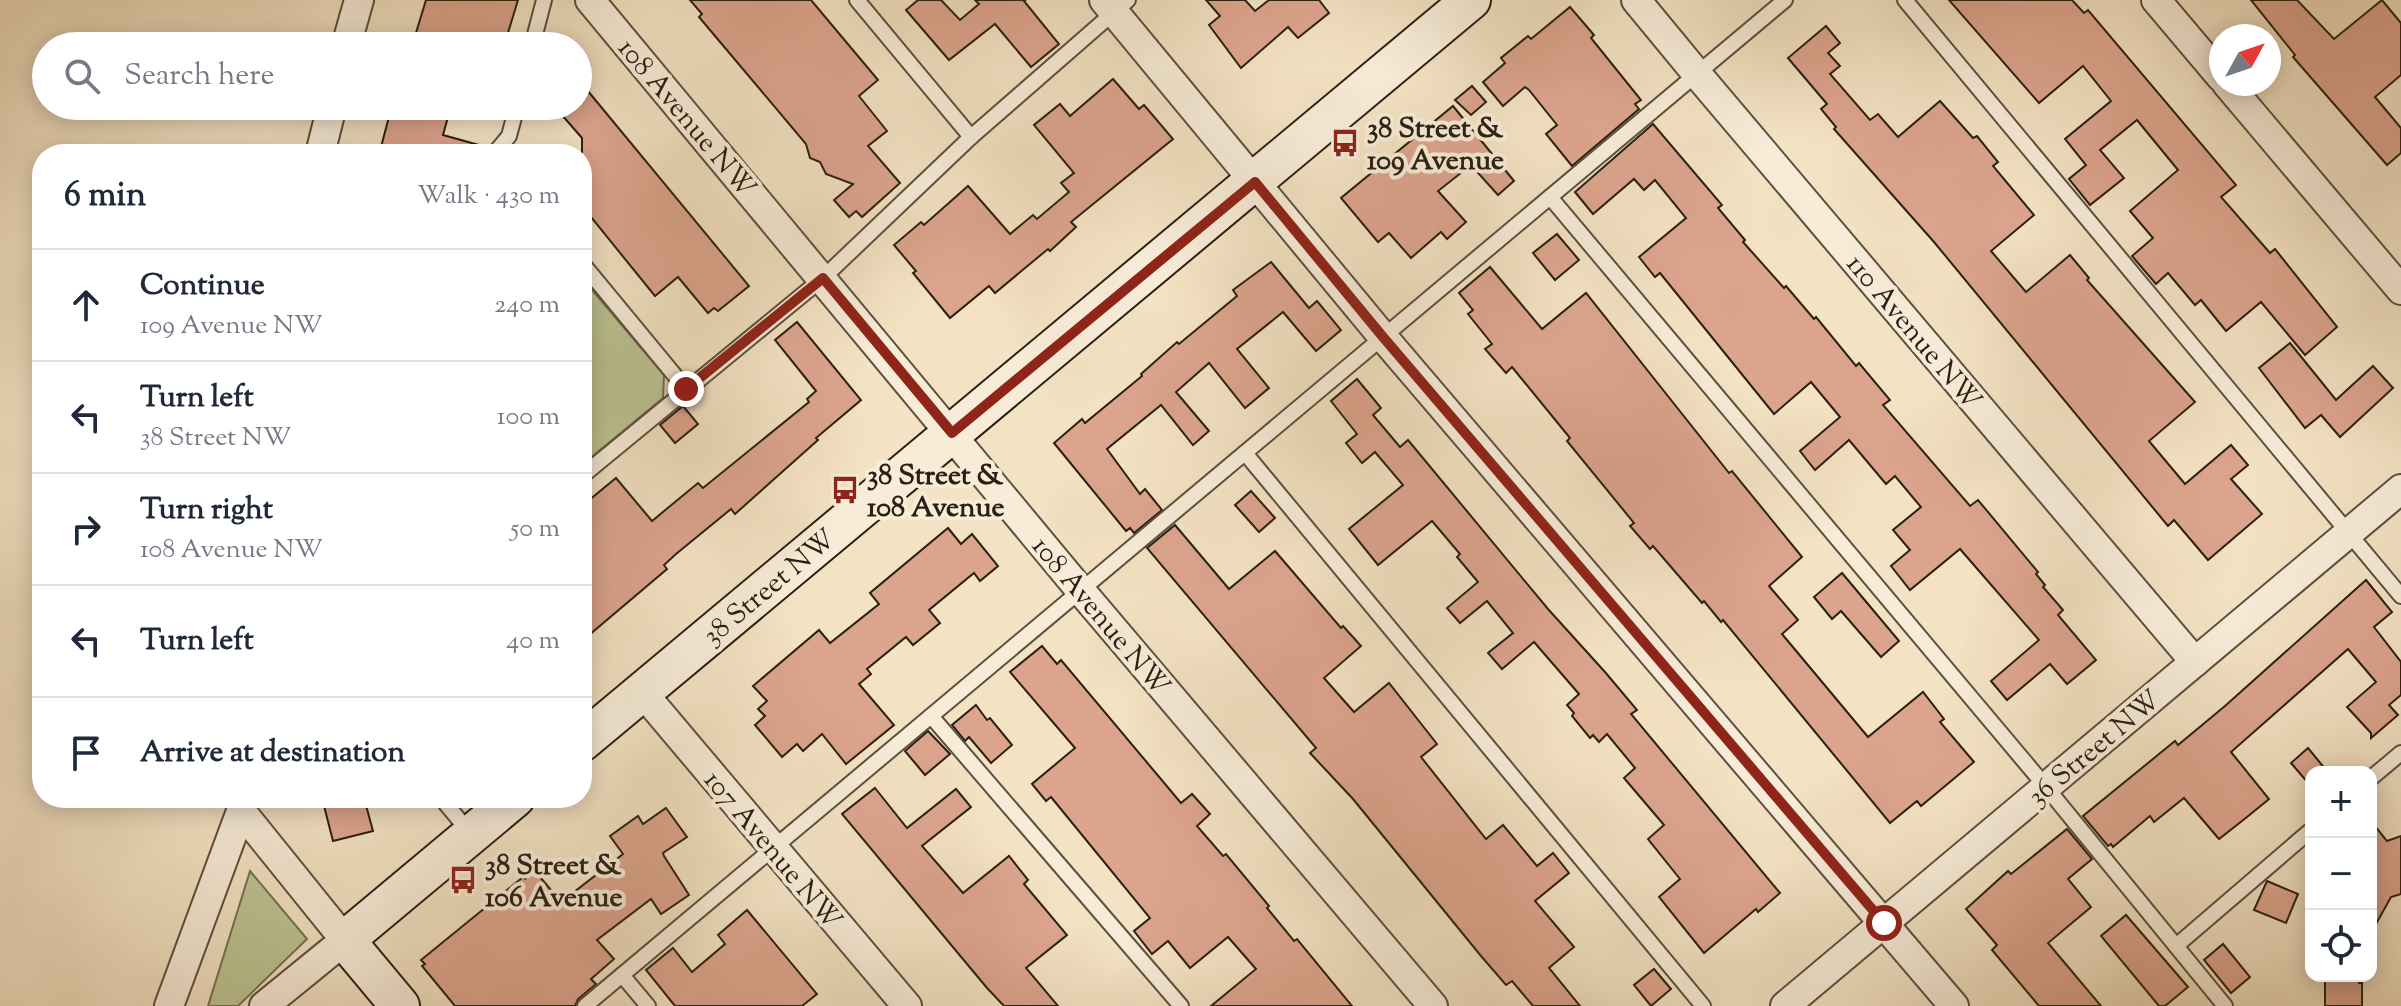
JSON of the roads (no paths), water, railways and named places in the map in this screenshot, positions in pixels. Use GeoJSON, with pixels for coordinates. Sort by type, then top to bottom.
{"type":"FeatureCollection","features":[{"type":"Feature","properties":{"kind":"street"},"geometry":{"type":"LineString","coordinates":[[350,32],[359,0]]}},
{"type":"Feature","properties":{"kind":"street","name":"38 Street NW"},"geometry":{"type":"LineString","coordinates":[[592,734],[1471,0]]}},
{"type":"Feature","properties":{"kind":"street","name":"110 Avenue NW"},"geometry":{"type":"LineString","coordinates":[[1636,0],[2195,662]]}},
{"type":"Feature","properties":{"kind":"street"},"geometry":{"type":"LineString","coordinates":[[2156,0],[2209,63]]}},
{"type":"Feature","properties":{"kind":"street","name":"108 Avenue NW"},"geometry":{"type":"LineString","coordinates":[[597,3],[1081,591],[1433,1006]]}},
{"type":"Feature","properties":{"kind":"street"},"geometry":{"type":"LineString","coordinates":[[1115,4],[1255,182],[1383,337],[1954,1006]]}},
{"type":"Feature","properties":{"kind":"street"},"geometry":{"type":"LineString","coordinates":[[2237,96],[2401,290]]}},
{"type":"Feature","properties":{"kind":"street"},"geometry":{"type":"LineString","coordinates":[[322,144],[328,120]]}},
{"type":"Feature","properties":{"kind":"street","name":"36 Street NW"},"geometry":{"type":"LineString","coordinates":[[1785,1006],[2401,489]]}},
{"type":"Feature","properties":{"kind":"street","name":"107 Avenue NW"},"geometry":{"type":"LineString","coordinates":[[642,692],[907,1006]]}},
{"type":"Feature","properties":{"kind":"street"},"geometry":{"type":"LineString","coordinates":[[169,1006],[241,808]]}},
{"type":"Feature","properties":{"kind":"street"},"geometry":{"type":"LineString","coordinates":[[245,808],[345,940],[400,1006]]}},
{"type":"Feature","properties":{"kind":"street"},"geometry":{"type":"LineString","coordinates":[[264,1006],[503,808]]}},
{"type":"Feature","properties":{"kind":"lane"},"geometry":{"type":"LineString","coordinates":[[536,32],[544,0]]}},
{"type":"Feature","properties":{"kind":"lane"},"geometry":{"type":"LineString","coordinates":[[857,0],[971,137]]}},
{"type":"Feature","properties":{"kind":"lane"},"geometry":{"type":"LineString","coordinates":[[585,1006],[1785,0]]}},
{"type":"Feature","properties":{"kind":"lane"},"geometry":{"type":"LineString","coordinates":[[1905,0],[2401,596]]}},
{"type":"Feature","properties":{"kind":"lane"},"geometry":{"type":"LineString","coordinates":[[592,468],[823,278],[1115,4]]}},
{"type":"Feature","properties":{"kind":"lane"},"geometry":{"type":"LineString","coordinates":[[502,144],[509,136],[513,120]]}},
{"type":"Feature","properties":{"kind":"lane"},"geometry":{"type":"LineString","coordinates":[[1550,197],[2046,787],[2225,1006]]}},
{"type":"Feature","properties":{"kind":"lane"},"geometry":{"type":"LineString","coordinates":[[592,275],[686,389]]}},
{"type":"Feature","properties":{"kind":"lane"},"geometry":{"type":"LineString","coordinates":[[1245,453],[1703,1006]]}},
{"type":"Feature","properties":{"kind":"lane"},"geometry":{"type":"LineString","coordinates":[[931,716],[1181,1006]]}},
{"type":"Feature","properties":{"kind":"lane"},"geometry":{"type":"LineString","coordinates":[[2377,773],[2401,753]]}},
{"type":"Feature","properties":{"kind":"lane"},"geometry":{"type":"LineString","coordinates":[[449,808],[471,835]]}},
{"type":"Feature","properties":{"kind":"lane"},"geometry":{"type":"LineString","coordinates":[[2176,946],[2305,835]]}},
{"type":"Feature","properties":{"kind":"lane"},"geometry":{"type":"LineString","coordinates":[[622,975],[648,1006]]}},
{"type":"Feature","properties":{"kind":"place","name":"38 Street & 109 Avenue"},"geometry":{"type":"Point","coordinates":[1345,143]}},
{"type":"Feature","properties":{"kind":"place","name":"38 Street & 108 Avenue"},"geometry":{"type":"Point","coordinates":[845,490]}},
{"type":"Feature","properties":{"kind":"place","name":"38 Street & 106 Avenue"},"geometry":{"type":"Point","coordinates":[463,880]}}]}
